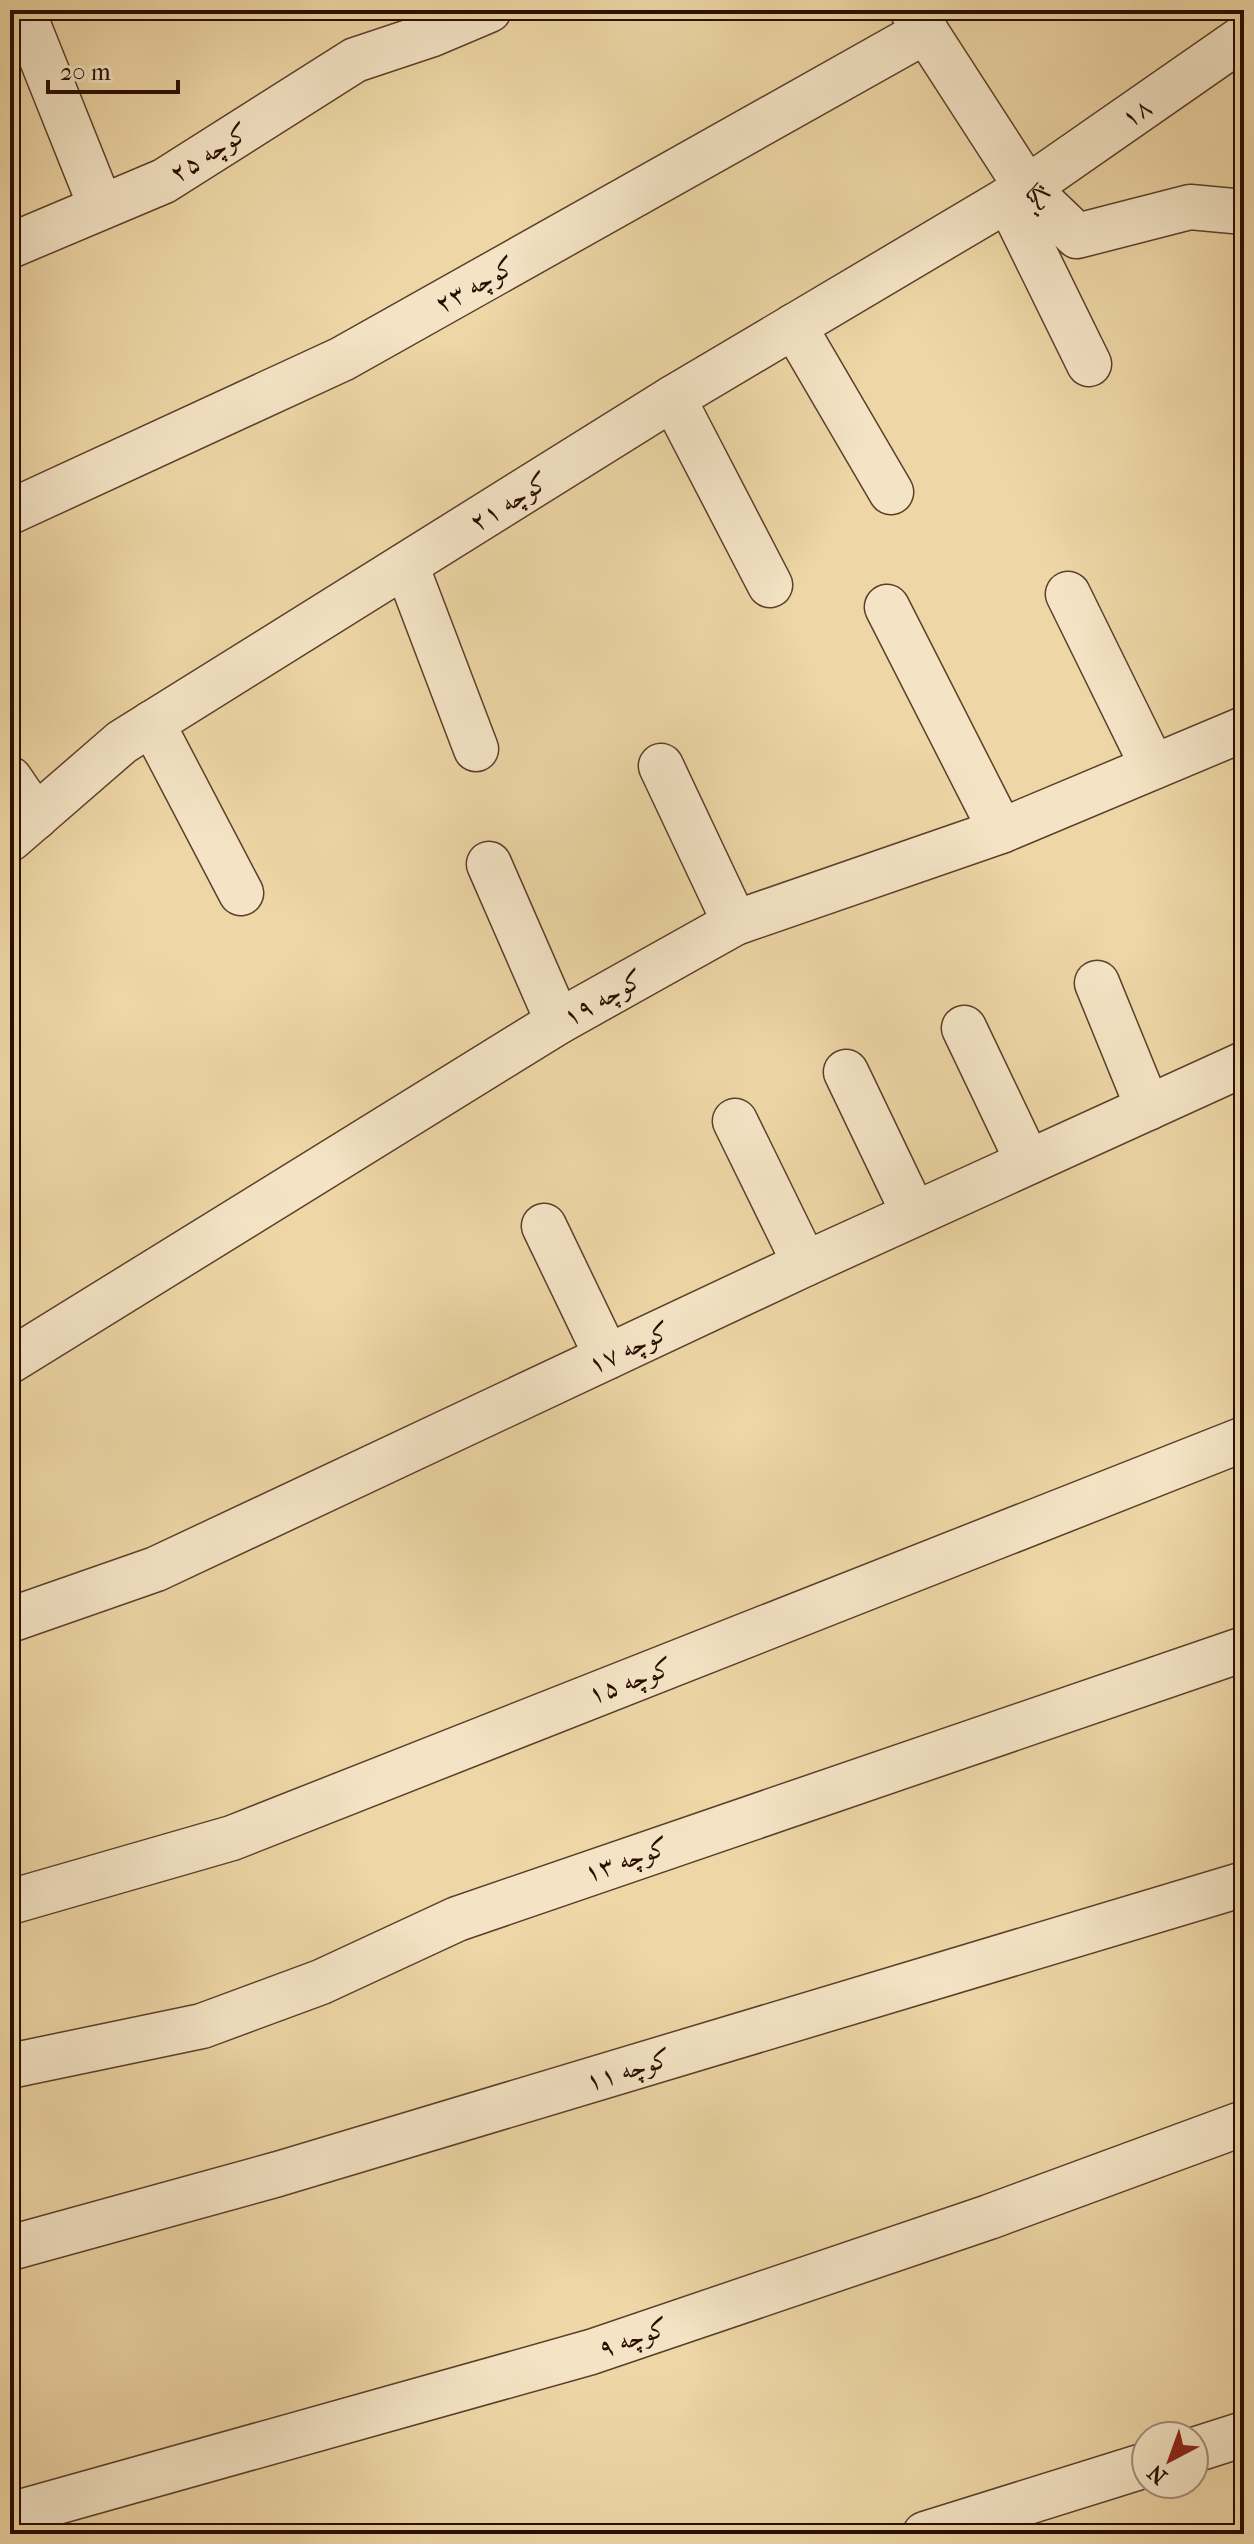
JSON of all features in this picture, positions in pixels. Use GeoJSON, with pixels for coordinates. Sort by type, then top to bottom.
{"type":"FeatureCollection","features":[{"type":"Feature","properties":{"kind":"street","name":"کوچه ۲۵"},"geometry":{"type":"LineString","coordinates":[[10,246],[164,181],[355,60],[430,35],[489,10]]}},
{"type":"Feature","properties":{"kind":"street"},"geometry":{"type":"LineString","coordinates":[[25,17],[101,207]]}},
{"type":"Feature","properties":{"kind":"street","name":"یکتا"},"geometry":{"type":"LineString","coordinates":[[919,21],[1018,194],[1077,236],[1190,207],[1244,212]]}},
{"type":"Feature","properties":{"kind":"street","name":"کوچه ۲۳"},"geometry":{"type":"LineString","coordinates":[[10,512],[342,359],[919,21]]}},
{"type":"Feature","properties":{"kind":"street","name":"۱۸"},"geometry":{"type":"LineString","coordinates":[[1018,194],[1244,37]]}},
{"type":"Feature","properties":{"kind":"street"},"geometry":{"type":"LineString","coordinates":[[1018,194],[1089,364]]}},
{"type":"Feature","properties":{"kind":"street","name":"کوچه ۲۱"},"geometry":{"type":"LineString","coordinates":[[23,828],[122,742],[673,398],[1018,194]]}},
{"type":"Feature","properties":{"kind":"street"},"geometry":{"type":"LineString","coordinates":[[794,326],[891,492]]}},
{"type":"Feature","properties":{"kind":"street"},"geometry":{"type":"LineString","coordinates":[[673,398],[770,585]]}},
{"type":"Feature","properties":{"kind":"street"},"geometry":{"type":"LineString","coordinates":[[406,565],[476,749]]}},
{"type":"Feature","properties":{"kind":"street"},"geometry":{"type":"LineString","coordinates":[[1068,594],[1153,767]]}},
{"type":"Feature","properties":{"kind":"street"},"geometry":{"type":"LineString","coordinates":[[887,607],[1001,831]]}},
{"type":"Feature","properties":{"kind":"street"},"geometry":{"type":"LineString","coordinates":[[152,723],[241,893]]}},
{"type":"Feature","properties":{"kind":"street","name":"کوچه ۱۹"},"geometry":{"type":"LineString","coordinates":[[10,1361],[558,1022],[735,923],[1001,831],[1244,729]]}},
{"type":"Feature","properties":{"kind":"street"},"geometry":{"type":"LineString","coordinates":[[661,766],[735,923]]}},
{"type":"Feature","properties":{"kind":"street"},"geometry":{"type":"LineString","coordinates":[[10,779],[23,828]]}},
{"type":"Feature","properties":{"kind":"street"},"geometry":{"type":"LineString","coordinates":[[489,864],[558,1022]]}},
{"type":"Feature","properties":{"kind":"street"},"geometry":{"type":"LineString","coordinates":[[1097,983],[1148,1108]]}},
{"type":"Feature","properties":{"kind":"street"},"geometry":{"type":"LineString","coordinates":[[964,1028],[1028,1162]]}},
{"type":"Feature","properties":{"kind":"street","name":"کوچه ۱۷"},"geometry":{"type":"LineString","coordinates":[[10,1620],[156,1569],[805,1264],[1244,1064]]}},
{"type":"Feature","properties":{"kind":"street"},"geometry":{"type":"LineString","coordinates":[[846,1072],[914,1214]]}},
{"type":"Feature","properties":{"kind":"street"},"geometry":{"type":"LineString","coordinates":[[735,1121],[805,1264]]}},
{"type":"Feature","properties":{"kind":"street"},"geometry":{"type":"LineString","coordinates":[[544,1226],[607,1357]]}},
{"type":"Feature","properties":{"kind":"street","name":"کوچه ۱۵"},"geometry":{"type":"LineString","coordinates":[[10,1902],[232,1838],[1244,1439]]}},
{"type":"Feature","properties":{"kind":"street","name":"کوچه ۱۳"},"geometry":{"type":"LineString","coordinates":[[10,2066],[202,2026],[321,1982],[457,1919],[1244,1649]]}},
{"type":"Feature","properties":{"kind":"street","name":"کوچه ۱۱"},"geometry":{"type":"LineString","coordinates":[[10,2248],[293,2170],[1244,1884]]}},
{"type":"Feature","properties":{"kind":"street","name":"کوچه ۹"},"geometry":{"type":"LineString","coordinates":[[10,2515],[591,2352],[989,2217],[1244,2123]]}},
{"type":"Feature","properties":{"kind":"street"},"geometry":{"type":"LineString","coordinates":[[1210,2445],[1244,2434]]}},
{"type":"Feature","properties":{"kind":"street"},"geometry":{"type":"LineString","coordinates":[[925,2534],[1130,2470]]}}]}
